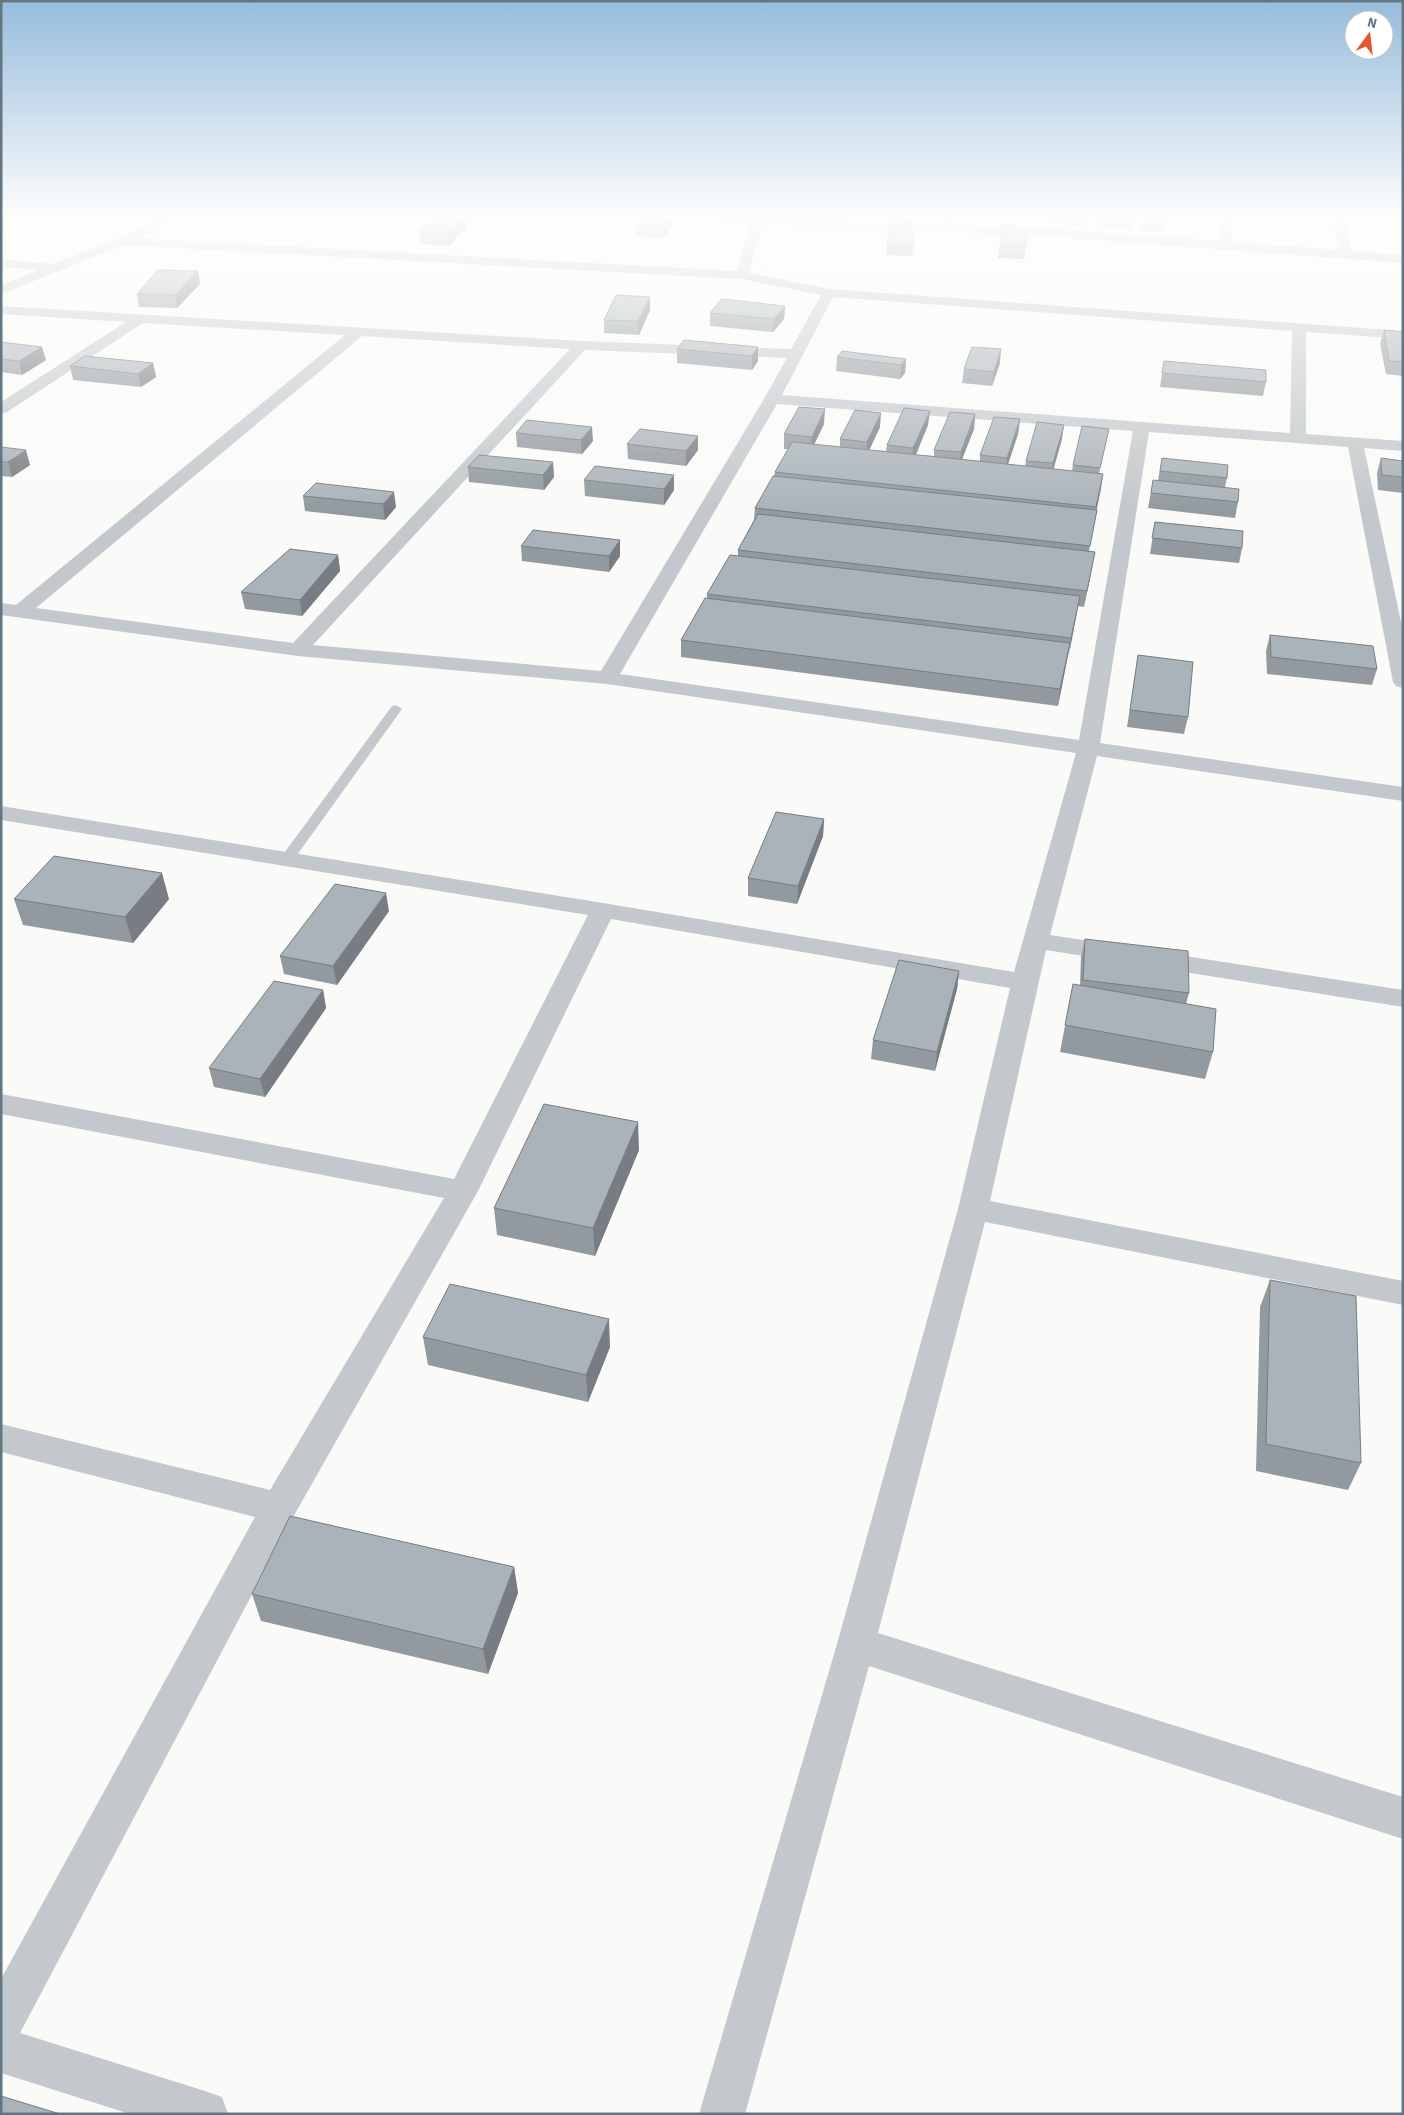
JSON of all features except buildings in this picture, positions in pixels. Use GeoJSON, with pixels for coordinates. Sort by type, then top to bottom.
{"type":"FeatureCollection","features":[{"type":"Feature","properties":{"kind":"street"},"geometry":{"type":"LineString","coordinates":[[83,315],[581,345],[794,354]]}},
{"type":"Feature","properties":{"kind":"street"},"geometry":{"type":"LineString","coordinates":[[607,678],[772,399],[794,354],[817,315]]}},
{"type":"Feature","properties":{"kind":"street"},"geometry":{"type":"LineString","coordinates":[[1120,315],[1403,335]]}},
{"type":"Feature","properties":{"kind":"street"},"geometry":{"type":"LineString","coordinates":[[1,409],[141,318]]}},
{"type":"Feature","properties":{"kind":"street"},"geometry":{"type":"LineString","coordinates":[[1298,438],[1299,328]]}},
{"type":"Feature","properties":{"kind":"street"},"geometry":{"type":"LineString","coordinates":[[11,610],[359,331]]}},
{"type":"Feature","properties":{"kind":"street"},"geometry":{"type":"LineString","coordinates":[[298,650],[581,345]]}},
{"type":"Feature","properties":{"kind":"street"},"geometry":{"type":"LineString","coordinates":[[772,399],[1403,446]]}},
{"type":"Feature","properties":{"kind":"street"},"geometry":{"type":"LineString","coordinates":[[722,2114],[856,1644],[973,1209],[1024,982],[1088,750],[1142,426]]}},
{"type":"Feature","properties":{"kind":"street"},"geometry":{"type":"LineString","coordinates":[[1355,442],[1403,682]]}},
{"type":"Feature","properties":{"kind":"street"},"geometry":{"type":"LineString","coordinates":[[11,610],[298,650],[607,678],[1088,750],[1403,794]]}},
{"type":"Feature","properties":{"kind":"street"},"geometry":{"type":"LineString","coordinates":[[1,813],[603,910],[1024,982]]}},
{"type":"Feature","properties":{"kind":"street"},"geometry":{"type":"LineString","coordinates":[[1,2024],[279,1508],[464,1191],[603,910]]}},
{"type":"Feature","properties":{"kind":"street"},"geometry":{"type":"LineString","coordinates":[[1036,940],[1403,999]]}},
{"type":"Feature","properties":{"kind":"street"},"geometry":{"type":"LineString","coordinates":[[1,1104],[464,1191]]}},
{"type":"Feature","properties":{"kind":"street"},"geometry":{"type":"LineString","coordinates":[[973,1209],[1403,1293]]}},
{"type":"Feature","properties":{"kind":"street"},"geometry":{"type":"LineString","coordinates":[[1,1438],[279,1508]]}},
{"type":"Feature","properties":{"kind":"street"},"geometry":{"type":"LineString","coordinates":[[856,1644],[1403,1818]]}},
{"type":"Feature","properties":{"kind":"street"},"geometry":{"type":"LineString","coordinates":[[1,2050],[205,2114]]}},
{"type":"Feature","properties":{"kind":"lane"},"geometry":{"type":"LineString","coordinates":[[287,859],[396,709]]}}]}
